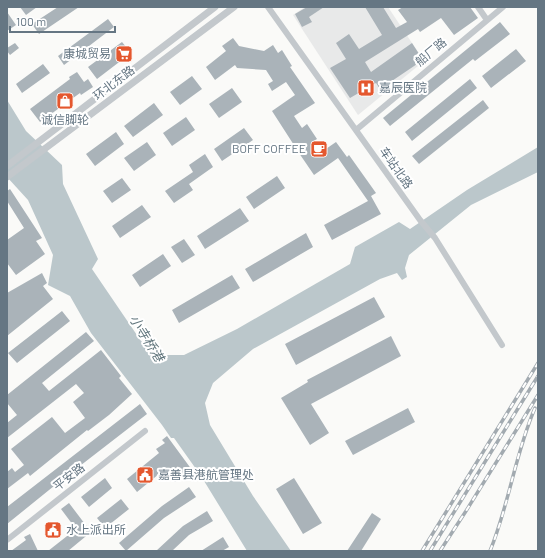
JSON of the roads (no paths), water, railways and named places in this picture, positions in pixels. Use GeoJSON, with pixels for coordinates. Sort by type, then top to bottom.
{"type":"FeatureCollection","features":[{"type":"Feature","properties":{"kind":"street","name":"环北东路"},"geometry":{"type":"LineString","coordinates":[[7,166],[215,7]]}},
{"type":"Feature","properties":{"kind":"street","name":"环北东路"},"geometry":{"type":"LineString","coordinates":[[7,177],[234,7]]}},
{"type":"Feature","properties":{"kind":"street","name":"车站北路"},"geometry":{"type":"LineString","coordinates":[[268,7],[420,220],[435,238],[502,345]]}},
{"type":"Feature","properties":{"kind":"street"},"geometry":{"type":"LineString","coordinates":[[478,7],[487,20]]}},
{"type":"Feature","properties":{"kind":"street","name":"船厂路"},"geometry":{"type":"LineString","coordinates":[[356,130],[502,7]]}},
{"type":"Feature","properties":{"kind":"street","name":"平安路"},"geometry":{"type":"LineString","coordinates":[[7,540],[145,431]]}},
{"type":"Feature","properties":{"kind":"railway"},"geometry":{"type":"LineString","coordinates":[[422,551],[538,363]]}},
{"type":"Feature","properties":{"kind":"railway"},"geometry":{"type":"LineString","coordinates":[[430,551],[538,376]]}},
{"type":"Feature","properties":{"kind":"railway"},"geometry":{"type":"LineString","coordinates":[[440,551],[538,395]]}},
{"type":"Feature","properties":{"kind":"railway"},"geometry":{"type":"LineString","coordinates":[[490,551],[497,534],[522,443],[535,408]]}},
{"type":"Feature","properties":{"kind":"place","name":"康城贸易"},"geometry":{"type":"Point","coordinates":[124,54]}},
{"type":"Feature","properties":{"kind":"place","name":"嘉辰医院"},"geometry":{"type":"Point","coordinates":[366,88]}},
{"type":"Feature","properties":{"kind":"place","name":"诚信脚轮"},"geometry":{"type":"Point","coordinates":[65,101]}},
{"type":"Feature","properties":{"kind":"place","name":"BOFF COFFEE"},"geometry":{"type":"Point","coordinates":[319,149]}},
{"type":"Feature","properties":{"kind":"place","name":"嘉善县港航管理处"},"geometry":{"type":"Point","coordinates":[145,475]}},
{"type":"Feature","properties":{"kind":"place","name":"水上派出所"},"geometry":{"type":"Point","coordinates":[53,530]}},
{"type":"Feature","properties":{"kind":"water label","name":"小寺桥港"},"geometry":{"type":"Point","coordinates":[147,338]}}]}
